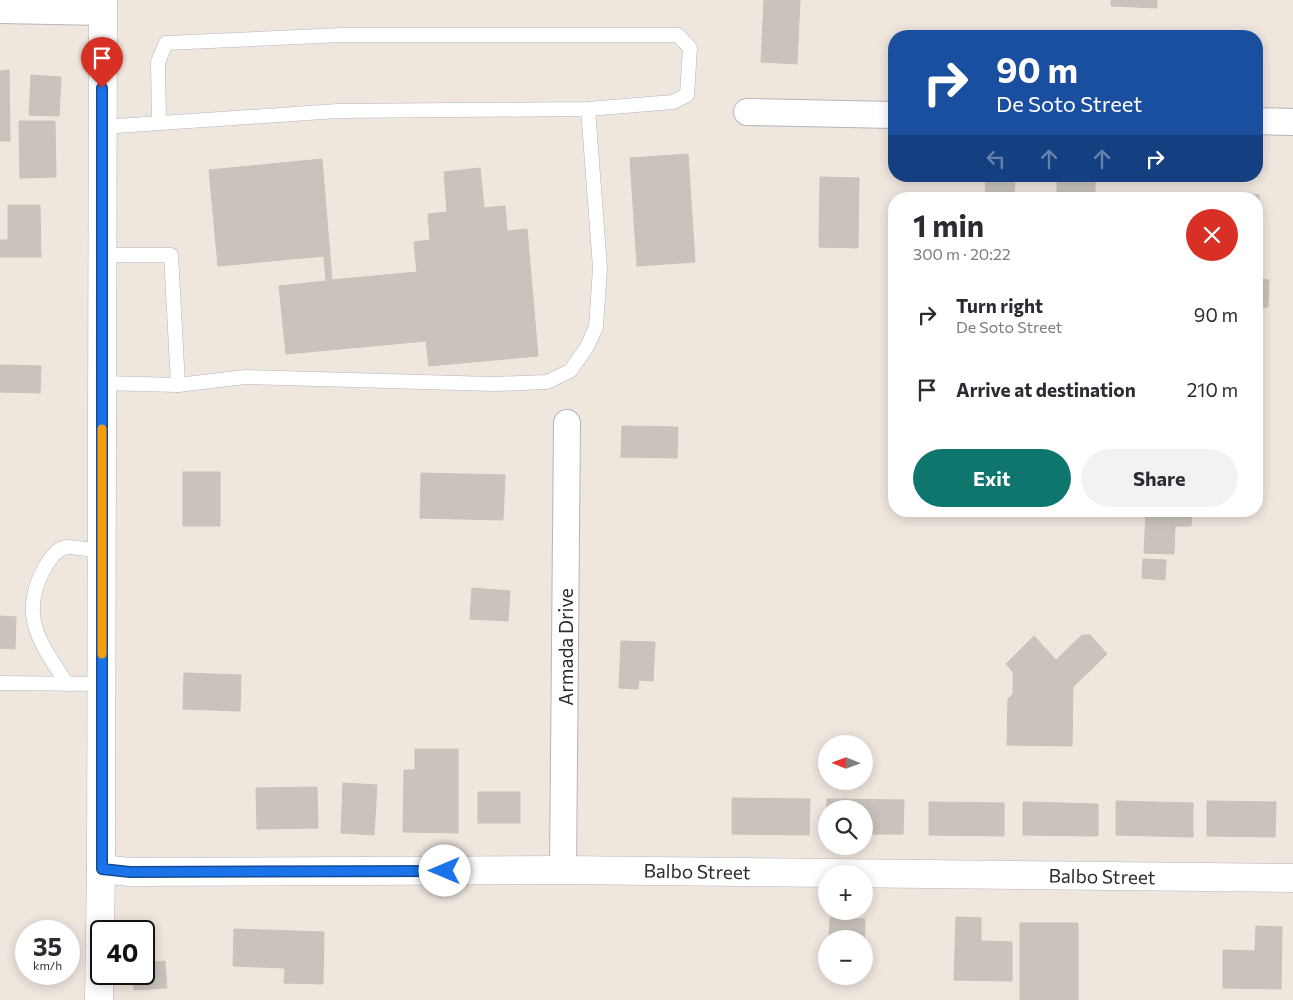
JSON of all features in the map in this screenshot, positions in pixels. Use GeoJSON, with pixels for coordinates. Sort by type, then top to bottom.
{"type":"FeatureCollection","features":[{"type":"Feature","properties":{"kind":"street"},"geometry":{"type":"LineString","coordinates":[[0,10],[103,6],[102,869],[99,1000]]}},
{"type":"Feature","properties":{"kind":"street"},"geometry":{"type":"LineString","coordinates":[[746,112],[888,115]]}},
{"type":"Feature","properties":{"kind":"street"},"geometry":{"type":"LineString","coordinates":[[1263,121],[1293,122]]}},
{"type":"Feature","properties":{"kind":"street","name":"Armada Drive"},"geometry":{"type":"LineString","coordinates":[[563,870],[567,423]]}},
{"type":"Feature","properties":{"kind":"street","name":"Balbo Street"},"geometry":{"type":"LineString","coordinates":[[102,869],[130,872],[563,870],[1293,878]]}},
{"type":"Feature","properties":{"kind":"lane"},"geometry":{"type":"LineString","coordinates":[[102,127],[338,111],[588,109],[673,102],[688,95],[690,48],[678,35],[342,35],[166,43],[158,62],[159,123]]}},
{"type":"Feature","properties":{"kind":"lane"},"geometry":{"type":"LineString","coordinates":[[102,383],[178,385],[245,377],[493,384],[547,382],[570,371],[588,348],[596,326],[600,268],[588,109]]}},
{"type":"Feature","properties":{"kind":"lane"},"geometry":{"type":"LineString","coordinates":[[102,255],[171,255],[178,385]]}},
{"type":"Feature","properties":{"kind":"lane"},"geometry":{"type":"LineString","coordinates":[[67,684],[48,654],[35,628],[32,600],[38,580],[51,556],[66,547],[102,552]]}},
{"type":"Feature","properties":{"kind":"lane"},"geometry":{"type":"LineString","coordinates":[[0,683],[102,684]]}},
{"type":"Feature","properties":{"kind":"building"},"geometry":{"type":"Polygon","coordinates":[[[764,0],[800,0],[797,64],[761,62],[764,0]]]}},
{"type":"Feature","properties":{"kind":"building"},"geometry":{"type":"Polygon","coordinates":[[[1111,0],[1157,0],[1157,8],[1111,6],[1111,0]]]}},
{"type":"Feature","properties":{"kind":"building"},"geometry":{"type":"Polygon","coordinates":[[[9,70],[10,141],[0,141],[0,71],[9,70]]]}},
{"type":"Feature","properties":{"kind":"building"},"geometry":{"type":"Polygon","coordinates":[[[31,75],[61,77],[59,116],[29,115],[31,75]]]}},
{"type":"Feature","properties":{"kind":"building"},"geometry":{"type":"Polygon","coordinates":[[[19,121],[55,121],[56,177],[20,178],[19,121]]]}},
{"type":"Feature","properties":{"kind":"building"},"geometry":{"type":"Polygon","coordinates":[[[688,154],[695,262],[637,266],[630,158],[688,154]]]}},
{"type":"Feature","properties":{"kind":"building"},"geometry":{"type":"Polygon","coordinates":[[[322,159],[332,280],[417,272],[414,242],[430,240],[428,214],[447,212],[444,172],[480,168],[484,208],[505,206],[507,231],[527,229],[538,356],[429,366],[426,341],[286,354],[279,286],[326,281],[324,256],[218,266],[209,170],[322,159]]]}},
{"type":"Feature","properties":{"kind":"building"},"geometry":{"type":"Polygon","coordinates":[[[820,177],[859,178],[858,248],[819,247],[820,177]]]}},
{"type":"Feature","properties":{"kind":"building"},"geometry":{"type":"Polygon","coordinates":[[[986,182],[1015,182],[1014,192],[985,192],[986,182]]]}},
{"type":"Feature","properties":{"kind":"building"},"geometry":{"type":"Polygon","coordinates":[[[1057,182],[1095,182],[1095,192],[1057,192],[1057,182]]]}},
{"type":"Feature","properties":{"kind":"building"},"geometry":{"type":"Polygon","coordinates":[[[8,205],[40,205],[41,257],[0,257],[0,240],[8,240],[8,205]]]}},
{"type":"Feature","properties":{"kind":"building"},"geometry":{"type":"Polygon","coordinates":[[[1263,280],[1269,280],[1268,307],[1263,307],[1263,280]]]}},
{"type":"Feature","properties":{"kind":"building"},"geometry":{"type":"Polygon","coordinates":[[[0,365],[41,366],[40,393],[0,392],[0,365]]]}},
{"type":"Feature","properties":{"kind":"building"},"geometry":{"type":"Polygon","coordinates":[[[622,426],[678,427],[677,458],[621,457],[622,426]]]}},
{"type":"Feature","properties":{"kind":"building"},"geometry":{"type":"Polygon","coordinates":[[[183,472],[220,472],[220,526],[183,526],[183,472]]]}},
{"type":"Feature","properties":{"kind":"building"},"geometry":{"type":"Polygon","coordinates":[[[421,473],[505,475],[503,520],[420,518],[421,473]]]}},
{"type":"Feature","properties":{"kind":"building"},"geometry":{"type":"Polygon","coordinates":[[[1146,517],[1192,517],[1191,526],[1175,526],[1174,554],[1144,553],[1146,517]]]}},
{"type":"Feature","properties":{"kind":"building"},"geometry":{"type":"Polygon","coordinates":[[[1143,559],[1166,560],[1165,580],[1142,578],[1143,559]]]}},
{"type":"Feature","properties":{"kind":"building"},"geometry":{"type":"Polygon","coordinates":[[[472,588],[510,591],[508,621],[470,619],[472,588]]]}},
{"type":"Feature","properties":{"kind":"building"},"geometry":{"type":"Polygon","coordinates":[[[0,616],[16,617],[15,649],[0,648],[0,616]]]}},
{"type":"Feature","properties":{"kind":"building"},"geometry":{"type":"Polygon","coordinates":[[[1082,635],[1090,635],[1107,654],[1073,687],[1072,746],[1007,745],[1008,699],[1013,694],[1013,672],[1006,664],[1034,636],[1056,660],[1082,635]]]}},
{"type":"Feature","properties":{"kind":"building"},"geometry":{"type":"Polygon","coordinates":[[[621,641],[655,642],[653,681],[639,680],[638,689],[619,688],[621,641]]]}},
{"type":"Feature","properties":{"kind":"building"},"geometry":{"type":"Polygon","coordinates":[[[184,673],[241,675],[240,711],[183,709],[184,673]]]}},
{"type":"Feature","properties":{"kind":"building"},"geometry":{"type":"Polygon","coordinates":[[[415,749],[458,749],[458,833],[403,832],[404,770],[415,770],[415,749]]]}},
{"type":"Feature","properties":{"kind":"building"},"geometry":{"type":"Polygon","coordinates":[[[343,783],[377,785],[374,835],[341,833],[343,783]]]}},
{"type":"Feature","properties":{"kind":"building"},"geometry":{"type":"Polygon","coordinates":[[[317,787],[318,828],[257,829],[256,788],[317,787]]]}},
{"type":"Feature","properties":{"kind":"building"},"geometry":{"type":"Polygon","coordinates":[[[478,792],[520,792],[520,823],[478,823],[478,792]]]}},
{"type":"Feature","properties":{"kind":"building"},"geometry":{"type":"Polygon","coordinates":[[[732,798],[810,799],[809,835],[732,834],[732,798]]]}},
{"type":"Feature","properties":{"kind":"building"},"geometry":{"type":"Polygon","coordinates":[[[827,799],[904,800],[903,834],[873,834],[873,800],[827,799]]]}},
{"type":"Feature","properties":{"kind":"building"},"geometry":{"type":"Polygon","coordinates":[[[1116,801],[1193,803],[1193,837],[1116,835],[1116,801]]]}},
{"type":"Feature","properties":{"kind":"building"},"geometry":{"type":"Polygon","coordinates":[[[1207,801],[1276,802],[1275,837],[1207,836],[1207,801]]]}},
{"type":"Feature","properties":{"kind":"building"},"geometry":{"type":"Polygon","coordinates":[[[929,802],[1004,803],[1004,836],[929,835],[929,802]]]}},
{"type":"Feature","properties":{"kind":"building"},"geometry":{"type":"Polygon","coordinates":[[[1023,802],[1098,804],[1098,836],[1023,835],[1023,802]]]}},
{"type":"Feature","properties":{"kind":"building"},"geometry":{"type":"Polygon","coordinates":[[[956,917],[981,918],[981,941],[1012,942],[1012,981],[954,980],[956,917]]]}},
{"type":"Feature","properties":{"kind":"building"},"geometry":{"type":"Polygon","coordinates":[[[830,920],[865,920],[865,930],[829,930],[830,920]]]}},
{"type":"Feature","properties":{"kind":"building"},"geometry":{"type":"Polygon","coordinates":[[[1020,923],[1078,923],[1078,1000],[1020,1000],[1020,923]]]}},
{"type":"Feature","properties":{"kind":"building"},"geometry":{"type":"Polygon","coordinates":[[[1256,926],[1282,927],[1281,989],[1223,988],[1223,950],[1255,951],[1256,926]]]}},
{"type":"Feature","properties":{"kind":"building"},"geometry":{"type":"Polygon","coordinates":[[[234,929],[324,932],[323,984],[284,983],[285,968],[233,966],[234,929]]]}},
{"type":"Feature","properties":{"kind":"building"},"geometry":{"type":"Polygon","coordinates":[[[165,961],[167,988],[134,990],[134,985],[155,985],[155,962],[165,961]]]}},
{"type":"Feature","properties":{"kind":"slow traffic"},"geometry":{"type":"LineString","coordinates":[[102,429],[102,654]]}},
{"type":"Feature","properties":{"kind":"route"},"geometry":{"type":"LineString","coordinates":[[102,88],[102,869],[130,872],[445,871]]}}]}
